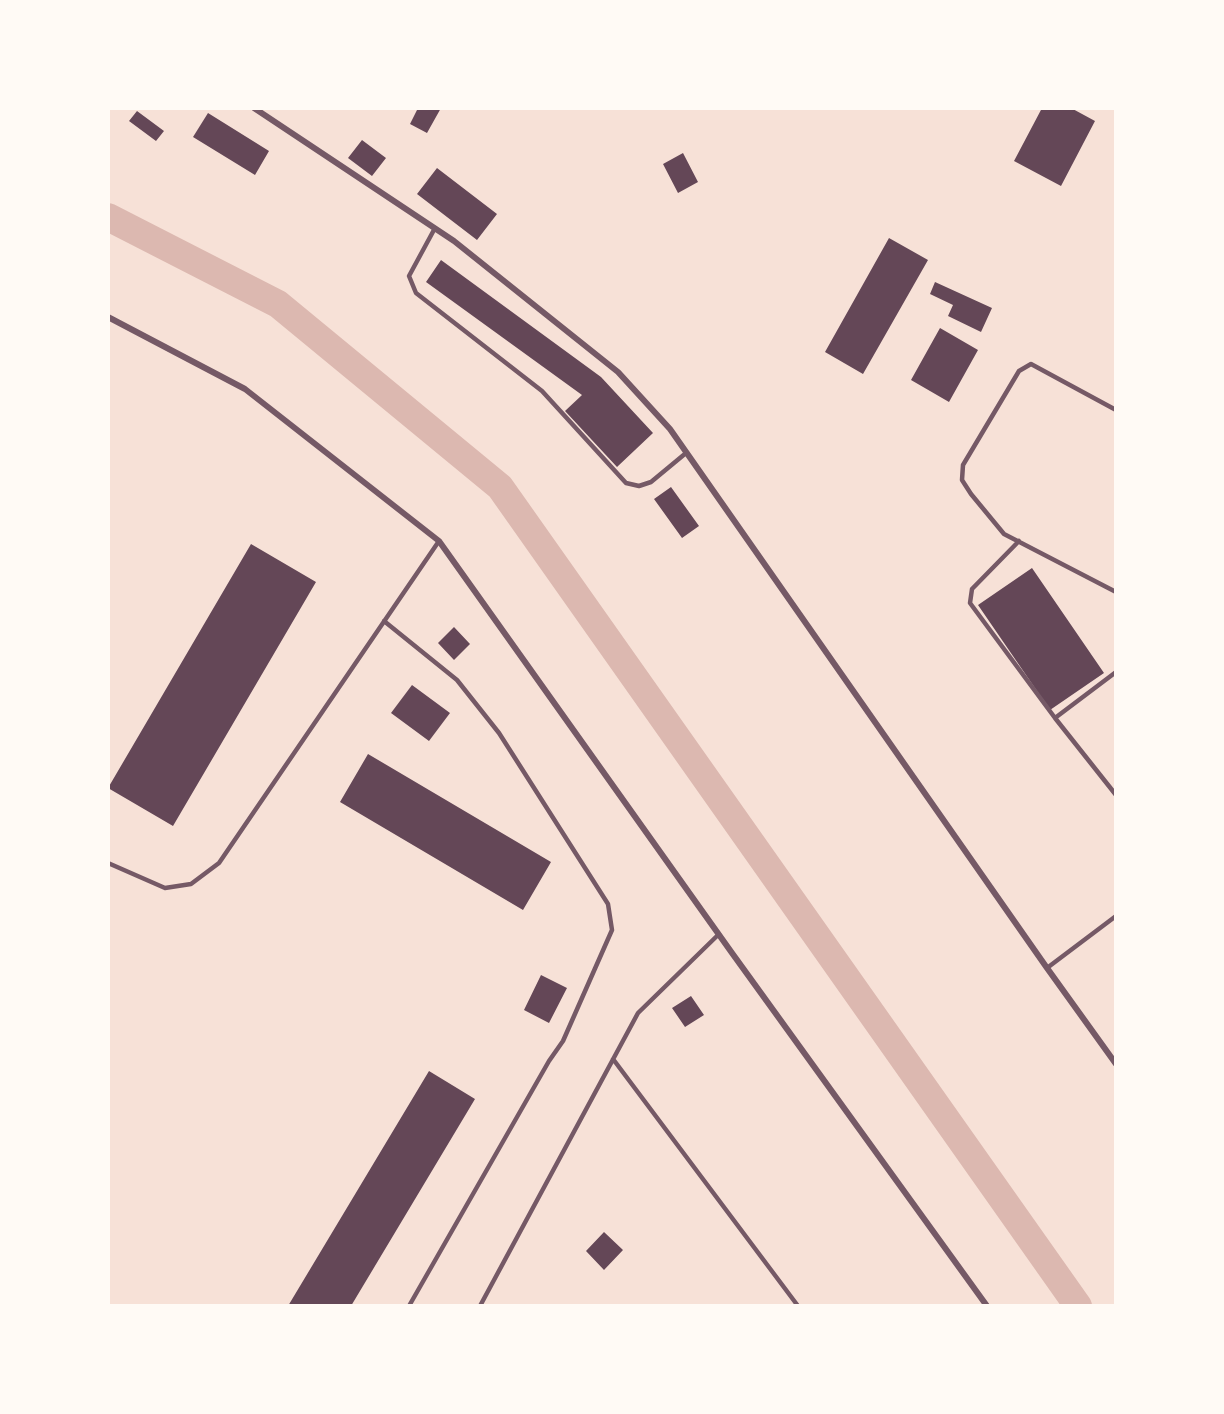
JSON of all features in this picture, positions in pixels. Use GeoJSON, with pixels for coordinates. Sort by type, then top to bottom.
{"type":"FeatureCollection","features":[{"type":"Feature","properties":{"kind":"street"},"geometry":{"type":"LineString","coordinates":[[254,108],[454,241],[618,372],[670,429],[1116,1064]]}},
{"type":"Feature","properties":{"kind":"street"},"geometry":{"type":"LineString","coordinates":[[108,317],[245,389],[439,541],[987,1306]]}},
{"type":"Feature","properties":{"kind":"lane"},"geometry":{"type":"LineString","coordinates":[[435,228],[409,276],[416,293],[542,392],[626,483],[639,486],[651,482],[687,453]]}},
{"type":"Feature","properties":{"kind":"lane"},"geometry":{"type":"LineString","coordinates":[[1116,410],[1031,364],[1019,371],[963,465],[962,480],[1004,534],[1116,592]]}},
{"type":"Feature","properties":{"kind":"lane"},"geometry":{"type":"LineString","coordinates":[[108,863],[165,888],[191,884],[219,863],[439,541]]}},
{"type":"Feature","properties":{"kind":"lane"},"geometry":{"type":"LineString","coordinates":[[1019,541],[972,589],[970,603],[1055,718],[1116,795]]}},
{"type":"Feature","properties":{"kind":"lane"},"geometry":{"type":"LineString","coordinates":[[384,621],[457,680],[499,732],[608,904],[612,930],[562,1041],[409,1306]]}},
{"type":"Feature","properties":{"kind":"lane"},"geometry":{"type":"LineString","coordinates":[[1055,718],[1116,672]]}},
{"type":"Feature","properties":{"kind":"lane"},"geometry":{"type":"LineString","coordinates":[[1047,968],[1116,916]]}},
{"type":"Feature","properties":{"kind":"lane"},"geometry":{"type":"LineString","coordinates":[[480,1306],[638,1013],[719,934]]}},
{"type":"Feature","properties":{"kind":"lane"},"geometry":{"type":"LineString","coordinates":[[613,1059],[798,1306]]}},
{"type":"Feature","properties":{"kind":"building"},"geometry":{"type":"Polygon","coordinates":[[[418,108],[441,108],[427,133],[410,124],[418,108]]]}},
{"type":"Feature","properties":{"kind":"building"},"geometry":{"type":"Polygon","coordinates":[[[1042,108],[1071,108],[1095,121],[1061,186],[1014,161],[1042,108]]]}},
{"type":"Feature","properties":{"kind":"building"},"geometry":{"type":"Polygon","coordinates":[[[137,111],[164,131],[156,141],[129,121],[137,111]]]}},
{"type":"Feature","properties":{"kind":"building"},"geometry":{"type":"Polygon","coordinates":[[[208,113],[269,151],[255,175],[193,137],[208,113]]]}},
{"type":"Feature","properties":{"kind":"building"},"geometry":{"type":"Polygon","coordinates":[[[362,140],[386,158],[372,176],[348,158],[362,140]]]}},
{"type":"Feature","properties":{"kind":"building"},"geometry":{"type":"Polygon","coordinates":[[[683,153],[698,182],[678,193],[663,164],[683,153]]]}},
{"type":"Feature","properties":{"kind":"building"},"geometry":{"type":"Polygon","coordinates":[[[437,168],[497,214],[477,240],[417,194],[437,168]]]}},
{"type":"Feature","properties":{"kind":"building"},"geometry":{"type":"Polygon","coordinates":[[[889,238],[928,260],[863,374],[825,352],[889,238]]]}},
{"type":"Feature","properties":{"kind":"building"},"geometry":{"type":"Polygon","coordinates":[[[441,260],[601,377],[653,433],[617,467],[565,411],[582,395],[426,282],[441,260]]]}},
{"type":"Feature","properties":{"kind":"building"},"geometry":{"type":"Polygon","coordinates":[[[935,282],[992,308],[981,332],[948,316],[953,305],[930,294],[935,282]]]}},
{"type":"Feature","properties":{"kind":"building"},"geometry":{"type":"Polygon","coordinates":[[[940,328],[978,350],[949,402],[911,380],[940,328]]]}},
{"type":"Feature","properties":{"kind":"building"},"geometry":{"type":"Polygon","coordinates":[[[671,487],[699,526],[682,538],[654,499],[671,487]]]}},
{"type":"Feature","properties":{"kind":"building"},"geometry":{"type":"Polygon","coordinates":[[[251,544],[316,582],[173,826],[108,788],[251,544]]]}},
{"type":"Feature","properties":{"kind":"building"},"geometry":{"type":"Polygon","coordinates":[[[1032,568],[1104,673],[1050,710],[978,605],[1032,568]]]}},
{"type":"Feature","properties":{"kind":"building"},"geometry":{"type":"Polygon","coordinates":[[[454,627],[470,644],[454,660],[438,643],[454,627]]]}},
{"type":"Feature","properties":{"kind":"building"},"geometry":{"type":"Polygon","coordinates":[[[412,685],[450,713],[429,741],[391,713],[412,685]]]}},
{"type":"Feature","properties":{"kind":"building"},"geometry":{"type":"Polygon","coordinates":[[[368,754],[551,862],[523,910],[340,802],[368,754]]]}},
{"type":"Feature","properties":{"kind":"building"},"geometry":{"type":"Polygon","coordinates":[[[541,975],[567,988],[549,1023],[524,1010],[541,975]]]}},
{"type":"Feature","properties":{"kind":"building"},"geometry":{"type":"Polygon","coordinates":[[[691,996],[704,1015],[685,1027],[672,1008],[691,996]]]}},
{"type":"Feature","properties":{"kind":"building"},"geometry":{"type":"Polygon","coordinates":[[[429,1071],[475,1099],[351,1306],[288,1306],[429,1071]]]}},
{"type":"Feature","properties":{"kind":"building"},"geometry":{"type":"Polygon","coordinates":[[[604,1232],[623,1250],[604,1270],[586,1251],[604,1232]]]}},
{"type":"Feature","properties":{"kind":"waterway"},"geometry":{"type":"LineString","coordinates":[[108,217],[278,304],[500,487],[1078,1306]]}}]}
